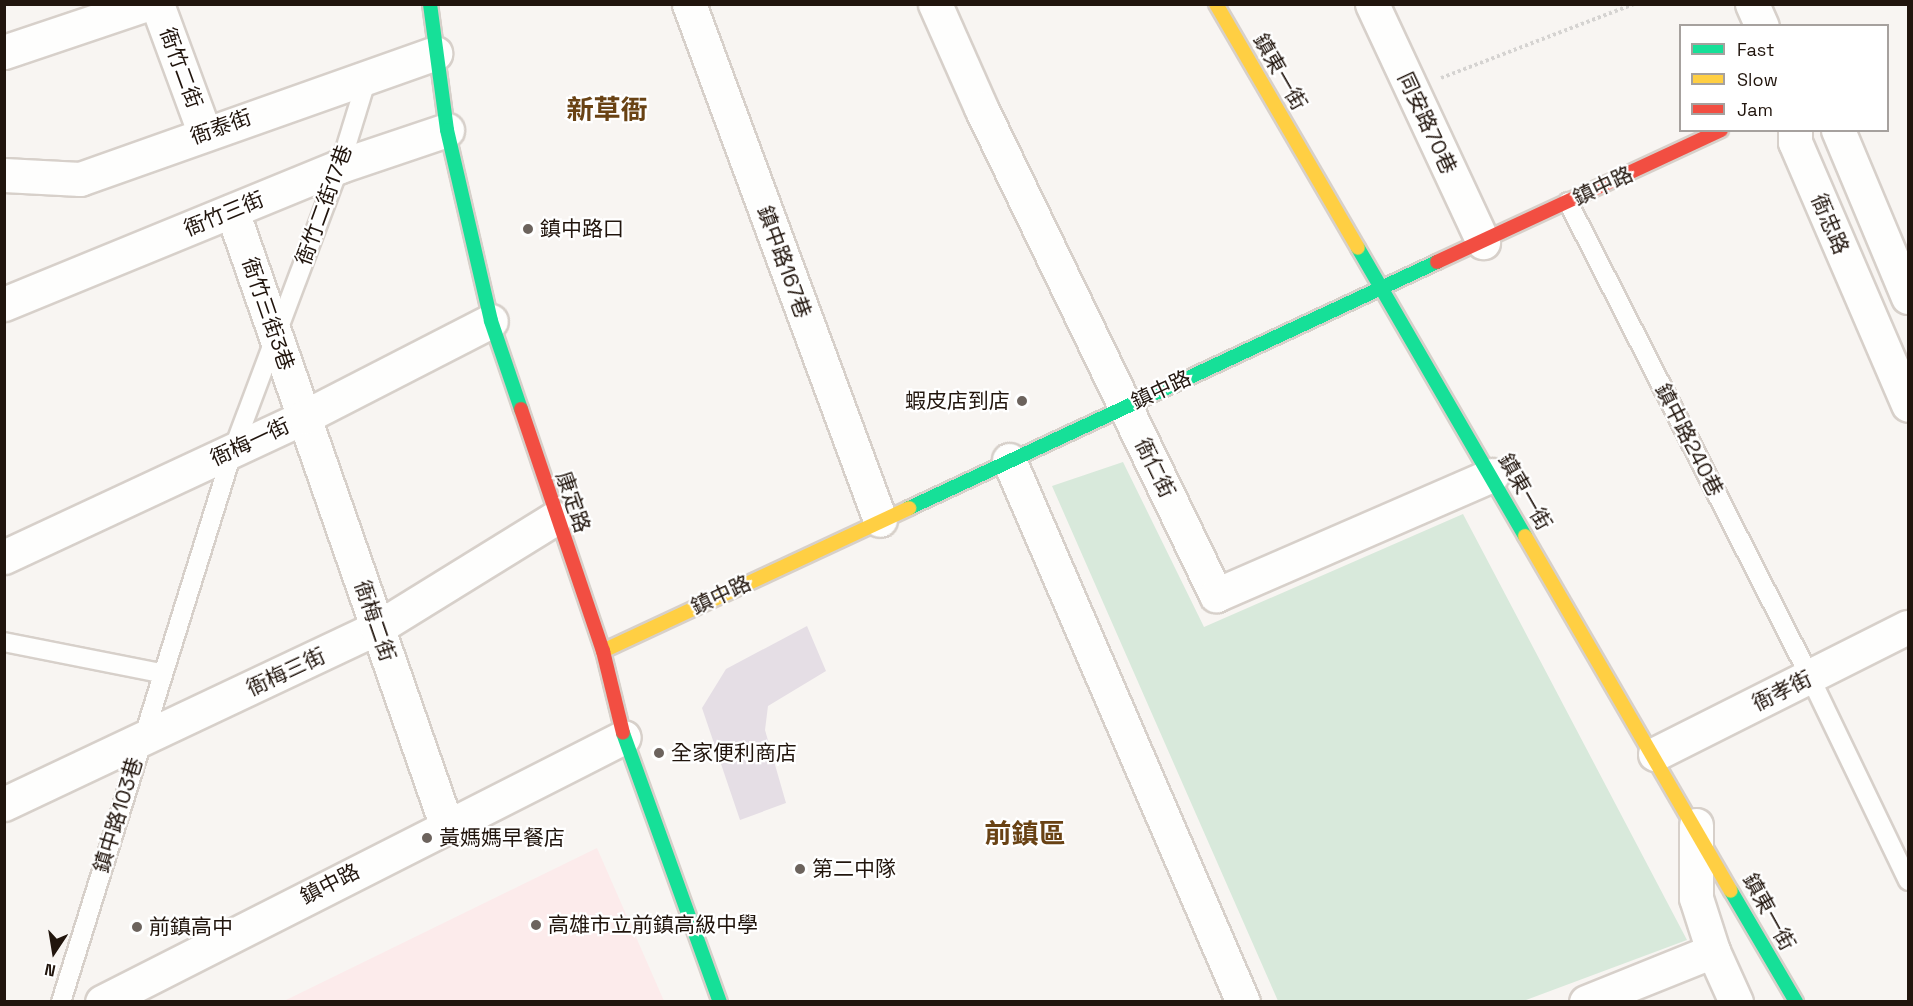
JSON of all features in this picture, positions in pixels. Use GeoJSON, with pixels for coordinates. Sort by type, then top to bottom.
{"type":"FeatureCollection","features":[{"type":"Feature","properties":{"kind":"street"},"geometry":{"type":"LineString","coordinates":[[4,52],[147,4]]}},
{"type":"Feature","properties":{"kind":"street","name":"衙竹二街"},"geometry":{"type":"LineString","coordinates":[[157,4],[204,132]]}},
{"type":"Feature","properties":{"kind":"street","name":"康定路"},"geometry":{"type":"LineString","coordinates":[[430,4],[447,130],[491,321],[555,518],[603,651],[624,736],[720,1002]]}},
{"type":"Feature","properties":{"kind":"street","name":"鎮中路167巷"},"geometry":{"type":"LineString","coordinates":[[689,4],[880,520]]}},
{"type":"Feature","properties":{"kind":"street","name":"衙仁街"},"geometry":{"type":"LineString","coordinates":[[935,4],[1216,594],[1492,476]]}},
{"type":"Feature","properties":{"kind":"street","name":"鎮東一街"},"geometry":{"type":"LineString","coordinates":[[1216,4],[1655,754],[1796,1002]]}},
{"type":"Feature","properties":{"kind":"street","name":"同安路70巷"},"geometry":{"type":"LineString","coordinates":[[1372,4],[1483,242]]}},
{"type":"Feature","properties":{"kind":"street"},"geometry":{"type":"LineString","coordinates":[[1752,4],[1761,24]]}},
{"type":"Feature","properties":{"kind":"street","name":"衙泰街"},"geometry":{"type":"LineString","coordinates":[[4,175],[80,178],[204,132],[435,53]]}},
{"type":"Feature","properties":{"kind":"street","name":"衙竹三街"},"geometry":{"type":"LineString","coordinates":[[4,304],[340,166],[447,130]]}},
{"type":"Feature","properties":{"kind":"street","name":"鎮中路"},"geometry":{"type":"LineString","coordinates":[[603,651],[1717,132]]}},
{"type":"Feature","properties":{"kind":"street","name":"衙忠路"},"geometry":{"type":"LineString","coordinates":[[1795,132],[1795,142],[1908,405]]}},
{"type":"Feature","properties":{"kind":"street","name":"衙忠路"},"geometry":{"type":"LineString","coordinates":[[1839,132],[1908,298],[1870,316]]}},
{"type":"Feature","properties":{"kind":"street","name":"衙竹三街3巷"},"geometry":{"type":"LineString","coordinates":[[231,211],[304,417]]}},
{"type":"Feature","properties":{"kind":"street","name":"衙梅一街"},"geometry":{"type":"LineString","coordinates":[[4,557],[304,417],[491,321]]}},
{"type":"Feature","properties":{"kind":"street","name":"衙梅二街"},"geometry":{"type":"LineString","coordinates":[[304,417],[446,824]]}},
{"type":"Feature","properties":{"kind":"street"},"geometry":{"type":"LineString","coordinates":[[1009,460],[1243,1002]]}},
{"type":"Feature","properties":{"kind":"street","name":"衙梅三街"},"geometry":{"type":"LineString","coordinates":[[4,804],[140,742],[378,628],[555,518]]}},
{"type":"Feature","properties":{"kind":"street","name":"衙孝街"},"geometry":{"type":"LineString","coordinates":[[1655,754],[1908,627]]}},
{"type":"Feature","properties":{"kind":"street","name":"鎮中路"},"geometry":{"type":"LineString","coordinates":[[102,1002],[446,824],[624,736]]}},
{"type":"Feature","properties":{"kind":"street"},"geometry":{"type":"LineString","coordinates":[[1696,825],[1696,898],[1713,951],[1736,1002]]}},
{"type":"Feature","properties":{"kind":"street"},"geometry":{"type":"LineString","coordinates":[[1586,1002],[1713,951]]}},
{"type":"Feature","properties":{"kind":"lane","name":"衙竹二街17巷"},"geometry":{"type":"LineString","coordinates":[[233,450],[340,166],[369,74]]}},
{"type":"Feature","properties":{"kind":"lane","name":"鎮中路240巷"},"geometry":{"type":"LineString","coordinates":[[1568,202],[1810,677],[1908,881]]}},
{"type":"Feature","properties":{"kind":"lane","name":"鎮中路103巷"},"geometry":{"type":"LineString","coordinates":[[61,1002],[140,742],[233,450]]}},
{"type":"Feature","properties":{"kind":"lane"},"geometry":{"type":"LineString","coordinates":[[4,642],[162,674]]}},
{"type":"Feature","properties":{"kind":"path"},"geometry":{"type":"LineString","coordinates":[[1412,90],[1634,4]]}},
{"type":"Feature","properties":{"kind":"shaded area","name":"高雄市立前鎮高級中學"},"geometry":{"type":"Polygon","coordinates":[[[597,848],[664,1001],[284,1001],[597,848]]]}},
{"type":"Feature","properties":{"kind":"green space"},"geometry":{"type":"Polygon","coordinates":[[[1123,462],[1204,627],[1463,514],[1687,940],[1523,1001],[1278,1001],[1052,486],[1123,462]]]}},
{"type":"Feature","properties":{"kind":"building"},"geometry":{"type":"Polygon","coordinates":[[[807,626],[826,671],[768,706],[765,730],[786,803],[740,820],[702,708],[726,669],[807,626]]]}},
{"type":"Feature","properties":{"kind":"traffic: fast"},"geometry":{"type":"LineString","coordinates":[[430,4],[447,130],[491,321],[521,409]]}},
{"type":"Feature","properties":{"kind":"traffic: fast"},"geometry":{"type":"LineString","coordinates":[[1358,248],[1525,536]]}},
{"type":"Feature","properties":{"kind":"traffic: fast"},"geometry":{"type":"LineString","coordinates":[[909,508],[1437,262]]}},
{"type":"Feature","properties":{"kind":"traffic: fast"},"geometry":{"type":"LineString","coordinates":[[623,733],[720,1002]]}},
{"type":"Feature","properties":{"kind":"traffic: fast"},"geometry":{"type":"LineString","coordinates":[[1731,891],[1796,1002]]}},
{"type":"Feature","properties":{"kind":"traffic: slow"},"geometry":{"type":"LineString","coordinates":[[1216,4],[1358,248]]}},
{"type":"Feature","properties":{"kind":"traffic: slow"},"geometry":{"type":"LineString","coordinates":[[603,651],[909,508]]}},
{"type":"Feature","properties":{"kind":"traffic: slow"},"geometry":{"type":"LineString","coordinates":[[1525,536],[1731,891]]}},
{"type":"Feature","properties":{"kind":"traffic: jam"},"geometry":{"type":"LineString","coordinates":[[1437,262],[1717,132]]}},
{"type":"Feature","properties":{"kind":"traffic: jam"},"geometry":{"type":"LineString","coordinates":[[521,409],[603,651],[623,733]]}},
{"type":"Feature","properties":{"kind":"place","name":"鎮中路口"},"geometry":{"type":"Point","coordinates":[528,229]}},
{"type":"Feature","properties":{"kind":"place","name":"蝦皮店到店"},"geometry":{"type":"Point","coordinates":[1022,401]}},
{"type":"Feature","properties":{"kind":"place","name":"全家便利商店"},"geometry":{"type":"Point","coordinates":[659,753]}},
{"type":"Feature","properties":{"kind":"place","name":"黃媽媽早餐店"},"geometry":{"type":"Point","coordinates":[427,838]}},
{"type":"Feature","properties":{"kind":"place","name":"第二中隊"},"geometry":{"type":"Point","coordinates":[800,869]}},
{"type":"Feature","properties":{"kind":"place","name":"高雄市立前鎮高級中學"},"geometry":{"type":"Point","coordinates":[536,925]}},
{"type":"Feature","properties":{"kind":"place","name":"前鎮高中"},"geometry":{"type":"Point","coordinates":[137,927]}},
{"type":"Feature","properties":{"kind":"district","name":"新草衙"},"geometry":{"type":"Point","coordinates":[607,110]}},
{"type":"Feature","properties":{"kind":"district","name":"前鎮區"},"geometry":{"type":"Point","coordinates":[1025,834]}}]}
